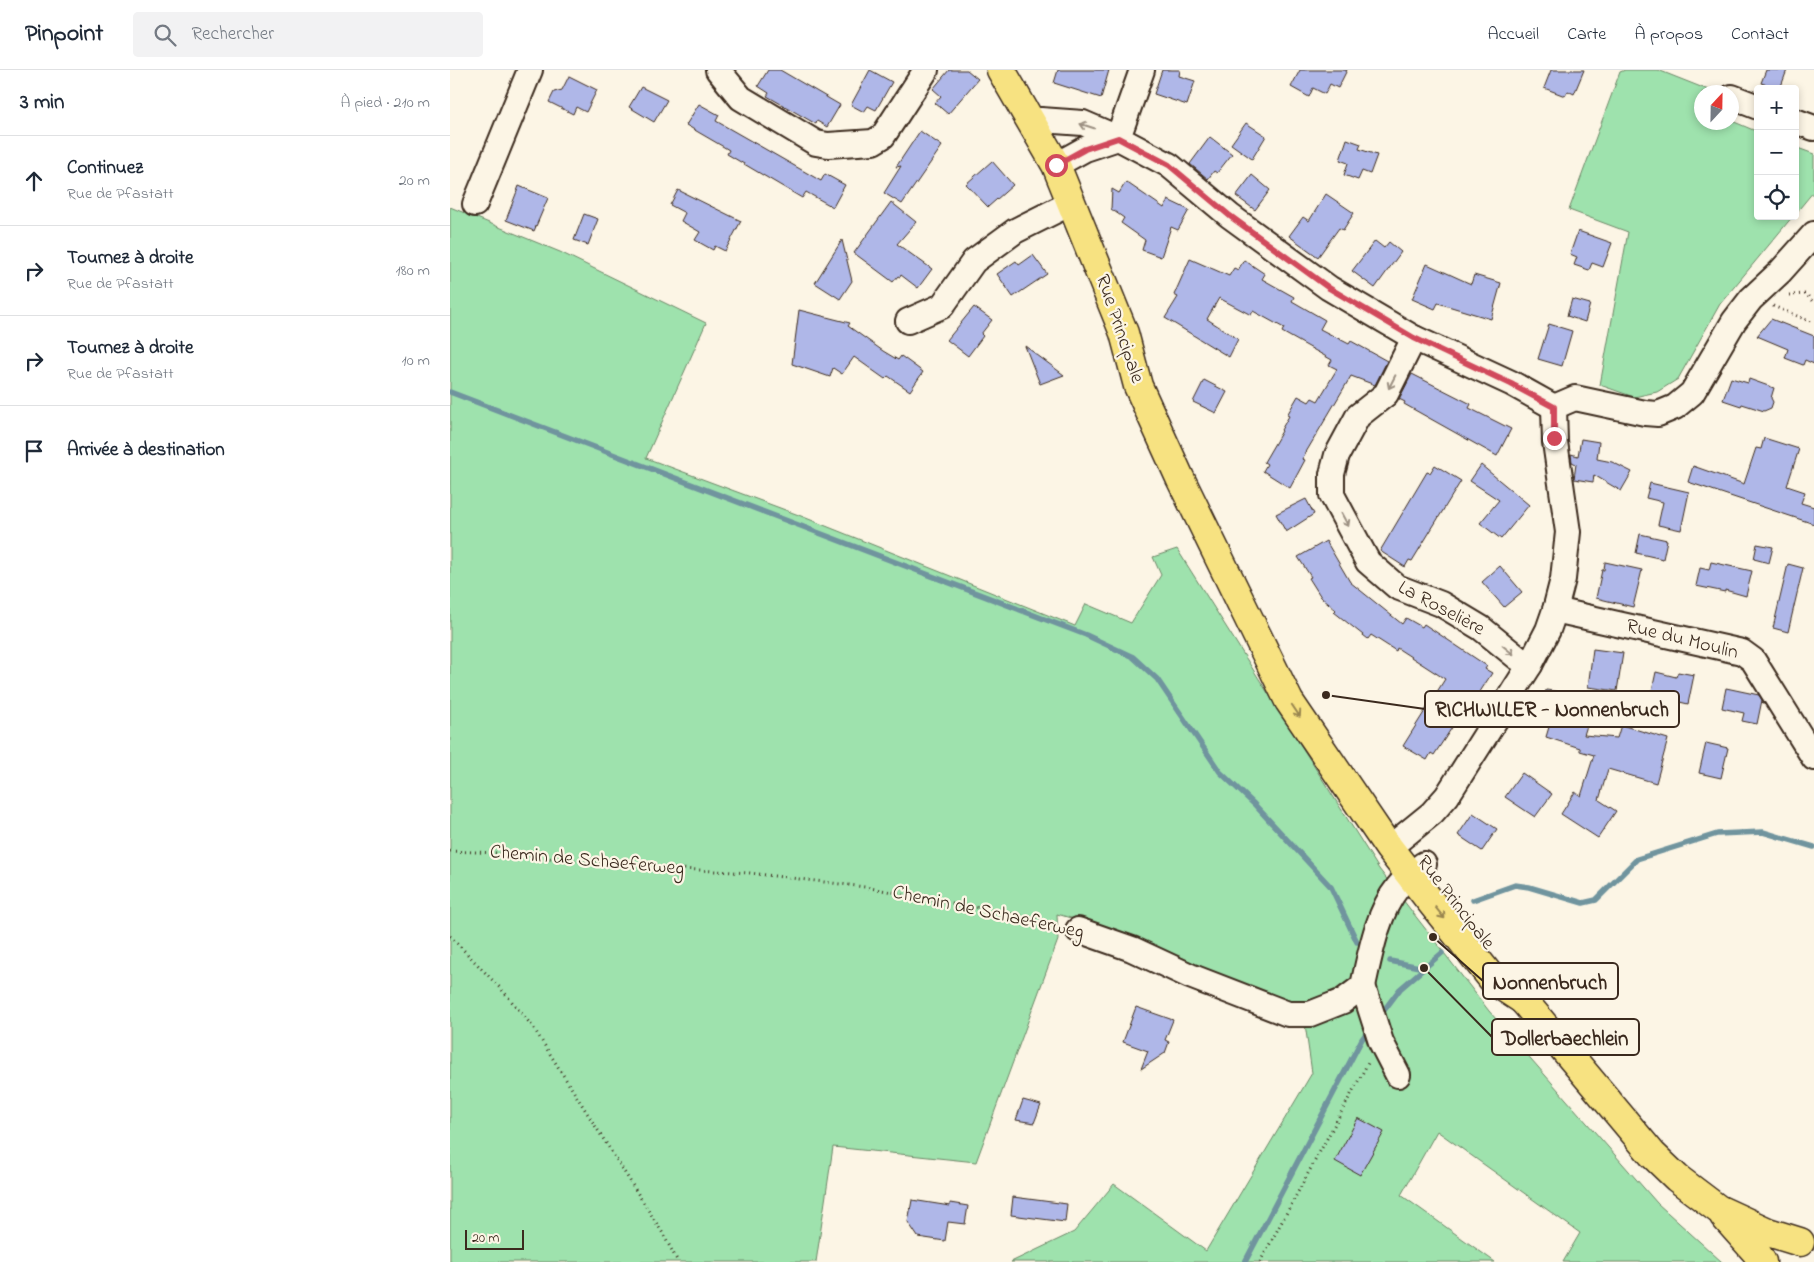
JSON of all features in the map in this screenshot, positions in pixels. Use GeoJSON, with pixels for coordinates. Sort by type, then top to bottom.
{"type":"FeatureCollection","features":[{"type":"Feature","properties":{"kind":"main road","name":"Rue Principale"},"geometry":{"type":"LineString","coordinates":[[1001,70],[1056,165],[1124,333],[1138,386],[1234,590],[1286,663],[1396,842],[1417,869],[1494,981],[1523,1000],[1652,1154],[1677,1178],[1718,1209]]}},
{"type":"Feature","properties":{"kind":"main road"},"geometry":{"type":"LineString","coordinates":[[1718,1209],[1768,1232],[1807,1241]]}},
{"type":"Feature","properties":{"kind":"main road"},"geometry":{"type":"LineString","coordinates":[[1718,1209],[1756,1252],[1762,1262]]}},
{"type":"Feature","properties":{"kind":"main road"},"geometry":{"type":"LineString","coordinates":[[1777,1262],[1789,1247],[1807,1241]]}},
{"type":"Feature","properties":{"kind":"street"},"geometry":{"type":"LineString","coordinates":[[475,204],[530,70]]}},
{"type":"Feature","properties":{"kind":"street"},"geometry":{"type":"LineString","coordinates":[[718,70],[741,98],[816,143],[828,145],[873,142],[883,136],[926,70]]}},
{"type":"Feature","properties":{"kind":"street"},"geometry":{"type":"LineString","coordinates":[[1118,138],[1142,70]]}},
{"type":"Feature","properties":{"kind":"street"},"geometry":{"type":"LineString","coordinates":[[1739,100],[1754,105]]}},
{"type":"Feature","properties":{"kind":"street"},"geometry":{"type":"LineString","coordinates":[[1030,121],[1083,123],[1118,138],[1169,165],[1230,216],[1329,288],[1414,338],[1511,384],[1554,407]]}},
{"type":"Feature","properties":{"kind":"street"},"geometry":{"type":"LineString","coordinates":[[1799,122],[1814,128]]}},
{"type":"Feature","properties":{"kind":"street"},"geometry":{"type":"LineString","coordinates":[[1056,165],[1085,149],[1118,138]]}},
{"type":"Feature","properties":{"kind":"street"},"geometry":{"type":"LineString","coordinates":[[908,320],[942,306],[974,260],[1015,231],[1072,203]]}},
{"type":"Feature","properties":{"kind":"street"},"geometry":{"type":"LineString","coordinates":[[1554,407],[1575,398],[1645,413],[1658,414],[1675,407],[1692,393],[1734,321],[1751,299],[1780,272],[1814,234]]}},
{"type":"Feature","properties":{"kind":"street"},"geometry":{"type":"LineString","coordinates":[[1780,272],[1814,248]]}},
{"type":"Feature","properties":{"kind":"street","name":"La Roselière"},"geometry":{"type":"LineString","coordinates":[[1414,338],[1386,394],[1358,416],[1337,455],[1332,474],[1332,495],[1368,562],[1396,587],[1440,604],[1481,628],[1518,658],[1530,665]]}},
{"type":"Feature","properties":{"kind":"street"},"geometry":{"type":"LineString","coordinates":[[1396,842],[1432,813],[1446,796],[1530,665],[1548,630],[1555,610],[1564,570],[1568,532],[1555,442],[1554,407]]}},
{"type":"Feature","properties":{"kind":"street","name":"Rue du Moulin"},"geometry":{"type":"LineString","coordinates":[[1555,610],[1742,652],[1753,660],[1814,758]]}},
{"type":"Feature","properties":{"kind":"street"},"geometry":{"type":"LineString","coordinates":[[1398,1075],[1381,1042],[1363,986],[1372,940],[1391,896],[1417,869]]}},
{"type":"Feature","properties":{"kind":"street","name":"Chemin de Schaeferweg"},"geometry":{"type":"LineString","coordinates":[[1078,930],[1132,949],[1190,976],[1288,1014],[1310,1014],[1343,1001],[1363,986]]}},
{"type":"Feature","properties":{"kind":"path"},"geometry":{"type":"LineString","coordinates":[[1784,297],[1791,293],[1806,294],[1814,303]]}},
{"type":"Feature","properties":{"kind":"path"},"geometry":{"type":"LineString","coordinates":[[1777,301],[1770,305],[1814,323]]}},
{"type":"Feature","properties":{"kind":"path","name":"Chemin de Schaeferweg"},"geometry":{"type":"LineString","coordinates":[[450,851],[498,853],[629,866],[750,873],[865,887],[1028,917],[1078,930]]}},
{"type":"Feature","properties":{"kind":"path"},"geometry":{"type":"LineString","coordinates":[[450,936],[504,992],[533,1027],[662,1232],[678,1262]]}},
{"type":"Feature","properties":{"kind":"path"},"geometry":{"type":"LineString","coordinates":[[1260,1262],[1381,1042]]}},
{"type":"Feature","properties":{"kind":"green space"},"geometry":{"type":"Polygon","coordinates":[[[1625,70],[1658,70],[1696,85],[1694,85],[1694,130],[1739,130],[1739,124],[1754,130],[1754,220],[1790,220],[1720,304],[1678,379],[1657,392],[1634,397],[1600,385],[1628,232],[1569,210],[1620,72],[1625,70]]]}},
{"type":"Feature","properties":{"kind":"green space"},"geometry":{"type":"Polygon","coordinates":[[[1799,148],[1814,154],[1814,191],[1799,209],[1799,148]]]}},
{"type":"Feature","properties":{"kind":"green space"},"geometry":{"type":"Polygon","coordinates":[[[450,207],[560,252],[706,323],[646,458],[796,514],[1075,626],[1086,604],[1131,623],[1161,575],[1153,557],[1177,549],[1379,869],[1489,1011],[1657,1203],[1722,1262],[1563,1262],[1580,1233],[1437,1131],[1401,1195],[1495,1262],[1011,1262],[1074,1232],[1114,1184],[1206,1251],[1312,1073],[1303,1010],[1196,968],[1129,935],[1057,914],[1058,940],[976,1162],[833,1147],[816,1262],[450,1262],[450,207]]]}},
{"type":"Feature","properties":{"kind":"building"},"geometry":{"type":"Polygon","coordinates":[[[768,70],[780,70],[840,105],[827,127],[817,121],[816,124],[767,96],[769,93],[758,86],[768,70]]]}},
{"type":"Feature","properties":{"kind":"building"},"geometry":{"type":"Polygon","coordinates":[[[870,70],[892,82],[876,110],[868,106],[864,112],[851,105],[870,70]]]}},
{"type":"Feature","properties":{"kind":"building"},"geometry":{"type":"Polygon","coordinates":[[[949,70],[967,70],[978,79],[948,114],[935,103],[941,96],[933,89],[949,70]]]}},
{"type":"Feature","properties":{"kind":"building"},"geometry":{"type":"Polygon","coordinates":[[[1058,70],[1109,70],[1101,98],[1054,83],[1058,70]]]}},
{"type":"Feature","properties":{"kind":"building"},"geometry":{"type":"Polygon","coordinates":[[[1162,70],[1180,70],[1179,76],[1195,81],[1187,105],[1154,94],[1162,70]]]}},
{"type":"Feature","properties":{"kind":"building"},"geometry":{"type":"Polygon","coordinates":[[[1300,70],[1347,70],[1338,88],[1330,84],[1325,94],[1313,88],[1309,97],[1291,87],[1300,70]]]}},
{"type":"Feature","properties":{"kind":"building"},"geometry":{"type":"Polygon","coordinates":[[[1551,70],[1584,70],[1574,94],[1568,91],[1565,96],[1544,88],[1551,70]]]}},
{"type":"Feature","properties":{"kind":"building"},"geometry":{"type":"Polygon","coordinates":[[[1766,70],[1787,70],[1781,85],[1761,83],[1766,70]]]}},
{"type":"Feature","properties":{"kind":"building"},"geometry":{"type":"Polygon","coordinates":[[[569,76],[597,90],[586,112],[576,107],[573,114],[549,102],[554,92],[562,90],[569,76]]]}},
{"type":"Feature","properties":{"kind":"building"},"geometry":{"type":"Polygon","coordinates":[[[641,87],[667,100],[654,122],[629,107],[641,87]]]}},
{"type":"Feature","properties":{"kind":"building"},"geometry":{"type":"Polygon","coordinates":[[[699,104],[719,115],[716,121],[821,181],[825,174],[845,185],[833,207],[806,192],[802,198],[727,154],[729,150],[686,125],[699,104]]]}},
{"type":"Feature","properties":{"kind":"building"},"geometry":{"type":"Polygon","coordinates":[[[1246,123],[1266,136],[1252,159],[1231,144],[1246,123]]]}},
{"type":"Feature","properties":{"kind":"building"},"geometry":{"type":"Polygon","coordinates":[[[920,131],[942,146],[902,204],[884,193],[901,166],[896,167],[920,131]]]}},
{"type":"Feature","properties":{"kind":"building"},"geometry":{"type":"Polygon","coordinates":[[[1210,137],[1232,154],[1217,173],[1214,171],[1208,179],[1190,164],[1210,137]]]}},
{"type":"Feature","properties":{"kind":"building"},"geometry":{"type":"Polygon","coordinates":[[[1347,139],[1361,144],[1359,149],[1377,155],[1370,174],[1362,171],[1358,180],[1344,175],[1348,163],[1340,160],[1347,139]]]}},
{"type":"Feature","properties":{"kind":"building"},"geometry":{"type":"Polygon","coordinates":[[[992,161],[1013,185],[988,207],[966,184],[992,161]]]}},
{"type":"Feature","properties":{"kind":"building"},"geometry":{"type":"Polygon","coordinates":[[[1252,175],[1270,190],[1255,210],[1236,196],[1252,175]]]}},
{"type":"Feature","properties":{"kind":"building"},"geometry":{"type":"Polygon","coordinates":[[[1126,182],[1164,208],[1168,200],[1189,210],[1178,230],[1171,227],[1161,257],[1142,250],[1145,240],[1121,223],[1124,218],[1111,209],[1112,189],[1119,193],[1126,182]]]}},
{"type":"Feature","properties":{"kind":"building"},"geometry":{"type":"Polygon","coordinates":[[[519,186],[548,198],[534,231],[506,220],[519,186]]]}},
{"type":"Feature","properties":{"kind":"building"},"geometry":{"type":"Polygon","coordinates":[[[678,190],[741,221],[725,251],[715,246],[713,250],[695,240],[700,232],[681,221],[685,213],[670,205],[678,190]]]}},
{"type":"Feature","properties":{"kind":"building"},"geometry":{"type":"Polygon","coordinates":[[[1326,194],[1354,213],[1343,230],[1339,228],[1318,257],[1289,236],[1303,217],[1309,221],[1326,194]]]}},
{"type":"Feature","properties":{"kind":"building"},"geometry":{"type":"Polygon","coordinates":[[[891,202],[916,222],[897,244],[932,269],[918,288],[901,275],[893,282],[854,253],[891,202]]]}},
{"type":"Feature","properties":{"kind":"building"},"geometry":{"type":"Polygon","coordinates":[[[584,214],[598,219],[588,245],[574,240],[584,214]]]}},
{"type":"Feature","properties":{"kind":"building"},"geometry":{"type":"Polygon","coordinates":[[[1578,231],[1612,243],[1603,267],[1592,263],[1589,270],[1574,265],[1577,257],[1570,254],[1578,231]]]}},
{"type":"Feature","properties":{"kind":"building"},"geometry":{"type":"Polygon","coordinates":[[[842,240],[852,281],[840,299],[815,283],[842,240]]]}},
{"type":"Feature","properties":{"kind":"building"},"geometry":{"type":"Polygon","coordinates":[[[1375,241],[1384,248],[1389,242],[1401,252],[1375,288],[1352,271],[1375,241]]]}},
{"type":"Feature","properties":{"kind":"building"},"geometry":{"type":"Polygon","coordinates":[[[1033,255],[1047,274],[1013,297],[997,274],[1016,261],[1019,265],[1033,255]]]}},
{"type":"Feature","properties":{"kind":"building"},"geometry":{"type":"Polygon","coordinates":[[[1190,259],[1229,276],[1234,268],[1238,270],[1244,260],[1265,274],[1262,279],[1294,297],[1292,301],[1325,320],[1320,329],[1349,344],[1351,341],[1387,361],[1375,385],[1351,376],[1302,459],[1305,460],[1290,488],[1263,471],[1267,464],[1264,462],[1282,431],[1289,416],[1287,415],[1298,396],[1309,402],[1312,398],[1318,401],[1337,369],[1329,365],[1332,360],[1282,332],[1284,328],[1253,311],[1251,315],[1219,298],[1207,319],[1238,339],[1229,357],[1165,318],[1178,297],[1174,295],[1190,259]]]}},
{"type":"Feature","properties":{"kind":"building"},"geometry":{"type":"Polygon","coordinates":[[[1427,264],[1471,284],[1474,275],[1501,283],[1491,319],[1438,303],[1435,309],[1412,299],[1427,264]]]}},
{"type":"Feature","properties":{"kind":"building"},"geometry":{"type":"Polygon","coordinates":[[[1572,299],[1590,304],[1585,322],[1567,316],[1572,299]]]}},
{"type":"Feature","properties":{"kind":"building"},"geometry":{"type":"Polygon","coordinates":[[[974,307],[992,320],[968,356],[947,340],[974,307]]]}},
{"type":"Feature","properties":{"kind":"building"},"geometry":{"type":"Polygon","coordinates":[[[799,310],[850,323],[848,326],[883,351],[898,360],[901,356],[923,372],[910,391],[888,376],[885,379],[854,357],[842,374],[833,368],[830,377],[792,364],[799,310]]]}},
{"type":"Feature","properties":{"kind":"building"},"geometry":{"type":"Polygon","coordinates":[[[1771,319],[1814,336],[1814,364],[1805,360],[1803,365],[1785,358],[1788,349],[1757,336],[1771,319]]]}},
{"type":"Feature","properties":{"kind":"building"},"geometry":{"type":"Polygon","coordinates":[[[1549,324],[1572,331],[1562,366],[1538,359],[1549,324]]]}},
{"type":"Feature","properties":{"kind":"building"},"geometry":{"type":"Polygon","coordinates":[[[1025,346],[1064,375],[1040,384],[1025,346]]]}},
{"type":"Feature","properties":{"kind":"building"},"geometry":{"type":"Polygon","coordinates":[[[1412,374],[1471,404],[1469,408],[1511,429],[1497,456],[1404,404],[1405,402],[1399,399],[1412,374]]]}},
{"type":"Feature","properties":{"kind":"building"},"geometry":{"type":"Polygon","coordinates":[[[1731,378],[1748,383],[1749,379],[1774,388],[1771,408],[1764,411],[1723,400],[1731,378]]]}},
{"type":"Feature","properties":{"kind":"building"},"geometry":{"type":"Polygon","coordinates":[[[1204,380],[1227,392],[1216,413],[1193,402],[1204,380]]]}},
{"type":"Feature","properties":{"kind":"building"},"geometry":{"type":"Polygon","coordinates":[[[1764,438],[1799,449],[1787,486],[1805,492],[1801,503],[1814,507],[1814,524],[1688,482],[1693,466],[1744,484],[1756,448],[1761,449],[1764,438]]]}},
{"type":"Feature","properties":{"kind":"building"},"geometry":{"type":"Polygon","coordinates":[[[1581,439],[1599,442],[1597,459],[1612,462],[1632,472],[1621,491],[1594,475],[1593,482],[1574,479],[1576,464],[1572,462],[1571,454],[1578,456],[1581,439]]]}},
{"type":"Feature","properties":{"kind":"building"},"geometry":{"type":"Polygon","coordinates":[[[1435,465],[1461,481],[1412,561],[1409,560],[1405,567],[1380,551],[1427,472],[1430,473],[1435,465]]]}},
{"type":"Feature","properties":{"kind":"building"},"geometry":{"type":"Polygon","coordinates":[[[1481,465],[1529,505],[1501,539],[1480,523],[1499,500],[1470,481],[1481,465]]]}},
{"type":"Feature","properties":{"kind":"building"},"geometry":{"type":"Polygon","coordinates":[[[1650,483],[1689,492],[1681,530],[1658,525],[1663,502],[1646,498],[1650,483]]]}},
{"type":"Feature","properties":{"kind":"building"},"geometry":{"type":"Polygon","coordinates":[[[1306,499],[1314,514],[1286,532],[1276,514],[1306,499]]]}},
{"type":"Feature","properties":{"kind":"building"},"geometry":{"type":"Polygon","coordinates":[[[1640,534],[1667,540],[1663,559],[1636,553],[1640,534]]]}},
{"type":"Feature","properties":{"kind":"building"},"geometry":{"type":"Polygon","coordinates":[[[1326,541],[1350,582],[1402,624],[1406,618],[1422,627],[1424,624],[1487,666],[1485,669],[1492,673],[1476,698],[1469,693],[1450,724],[1453,726],[1434,755],[1431,753],[1427,760],[1403,746],[1445,679],[1397,648],[1396,651],[1371,635],[1368,639],[1334,612],[1336,610],[1321,597],[1298,557],[1326,541]]]}},
{"type":"Feature","properties":{"kind":"building"},"geometry":{"type":"Polygon","coordinates":[[[1757,544],[1773,547],[1769,563],[1754,559],[1757,544]]]}},
{"type":"Feature","properties":{"kind":"building"},"geometry":{"type":"Polygon","coordinates":[[[1605,562],[1642,570],[1633,607],[1596,598],[1605,562]]]}},
{"type":"Feature","properties":{"kind":"building"},"geometry":{"type":"Polygon","coordinates":[[[1711,562],[1752,571],[1746,596],[1725,590],[1725,592],[1696,586],[1700,568],[1709,570],[1711,562]]]}},
{"type":"Feature","properties":{"kind":"building"},"geometry":{"type":"Polygon","coordinates":[[[1788,564],[1803,568],[1788,632],[1773,628],[1788,564]]]}},
{"type":"Feature","properties":{"kind":"building"},"geometry":{"type":"Polygon","coordinates":[[[1500,566],[1522,592],[1504,607],[1482,582],[1500,566]]]}},
{"type":"Feature","properties":{"kind":"building"},"geometry":{"type":"Polygon","coordinates":[[[1593,649],[1623,653],[1617,691],[1588,687],[1593,649]]]}},
{"type":"Feature","properties":{"kind":"building"},"geometry":{"type":"Polygon","coordinates":[[[1656,672],[1676,677],[1678,672],[1694,675],[1688,704],[1651,695],[1656,672]]]}},
{"type":"Feature","properties":{"kind":"building"},"geometry":{"type":"Polygon","coordinates":[[[1726,688],[1759,695],[1762,700],[1757,724],[1742,721],[1744,713],[1722,708],[1726,688]]]}},
{"type":"Feature","properties":{"kind":"building"},"geometry":{"type":"Polygon","coordinates":[[[1546,690],[1596,697],[1584,735],[1617,738],[1621,725],[1668,739],[1656,783],[1608,769],[1599,800],[1616,811],[1598,838],[1561,814],[1575,792],[1581,796],[1594,755],[1580,751],[1580,748],[1546,737],[1554,710],[1543,709],[1546,690]]]}},
{"type":"Feature","properties":{"kind":"building"},"geometry":{"type":"Polygon","coordinates":[[[1706,743],[1728,748],[1721,778],[1699,773],[1706,743]]]}},
{"type":"Feature","properties":{"kind":"building"},"geometry":{"type":"Polygon","coordinates":[[[1522,773],[1552,794],[1535,817],[1505,797],[1522,773]]]}},
{"type":"Feature","properties":{"kind":"building"},"geometry":{"type":"Polygon","coordinates":[[[1473,813],[1497,829],[1482,851],[1458,835],[1473,813]]]}},
{"type":"Feature","properties":{"kind":"building"},"geometry":{"type":"Polygon","coordinates":[[[1136,1007],[1173,1020],[1165,1040],[1169,1042],[1165,1053],[1141,1069],[1148,1051],[1123,1042],[1136,1007]]]}},
{"type":"Feature","properties":{"kind":"building"},"geometry":{"type":"Polygon","coordinates":[[[1023,1100],[1041,1105],[1034,1123],[1016,1120],[1023,1100]]]}},
{"type":"Feature","properties":{"kind":"building"},"geometry":{"type":"Polygon","coordinates":[[[1358,1118],[1384,1132],[1360,1175],[1335,1161],[1358,1118]]]}},
{"type":"Feature","properties":{"kind":"building"},"geometry":{"type":"Polygon","coordinates":[[[1013,1197],[1067,1204],[1065,1222],[1011,1215],[1013,1197]]]}},
{"type":"Feature","properties":{"kind":"building"},"geometry":{"type":"Polygon","coordinates":[[[912,1200],[950,1206],[950,1203],[968,1206],[965,1224],[948,1222],[945,1241],[918,1237],[908,1222],[912,1200]]]}},
{"type":"Feature","properties":{"kind":"waterway"},"geometry":{"type":"LineString","coordinates":[[450,392],[1086,635],[1133,657],[1157,679],[1220,772],[1254,804],[1331,887],[1357,942]]}},
{"type":"Feature","properties":{"kind":"waterway"},"geometry":{"type":"LineString","coordinates":[[1473,900],[1515,885],[1529,887],[1583,903],[1596,900],[1637,859],[1717,834],[1763,832],[1814,847]]}},
{"type":"Feature","properties":{"kind":"waterway"},"geometry":{"type":"LineString","coordinates":[[1379,1017],[1400,989],[1442,953]]}},
{"type":"Feature","properties":{"kind":"waterway"},"geometry":{"type":"LineString","coordinates":[[1390,961],[1424,968]]}},
{"type":"Feature","properties":{"kind":"waterway"},"geometry":{"type":"LineString","coordinates":[[1245,1262],[1362,1039],[1370,1028]]}},
{"type":"Feature","properties":{"kind":"place","name":"RICHWILLER - Nonnenbruch"},"geometry":{"type":"Point","coordinates":[1326,695]}},
{"type":"Feature","properties":{"kind":"place","name":"Nonnenbruch"},"geometry":{"type":"Point","coordinates":[1433,937]}},
{"type":"Feature","properties":{"kind":"place","name":"Dollerbaechlein"},"geometry":{"type":"Point","coordinates":[1424,968]}},
{"type":"Feature","properties":{"kind":"route"},"geometry":{"type":"LineString","coordinates":[[1056,165],[1085,149],[1118,138],[1169,165],[1230,216],[1329,288],[1414,338],[1511,384],[1554,407],[1554,438]]}}]}
